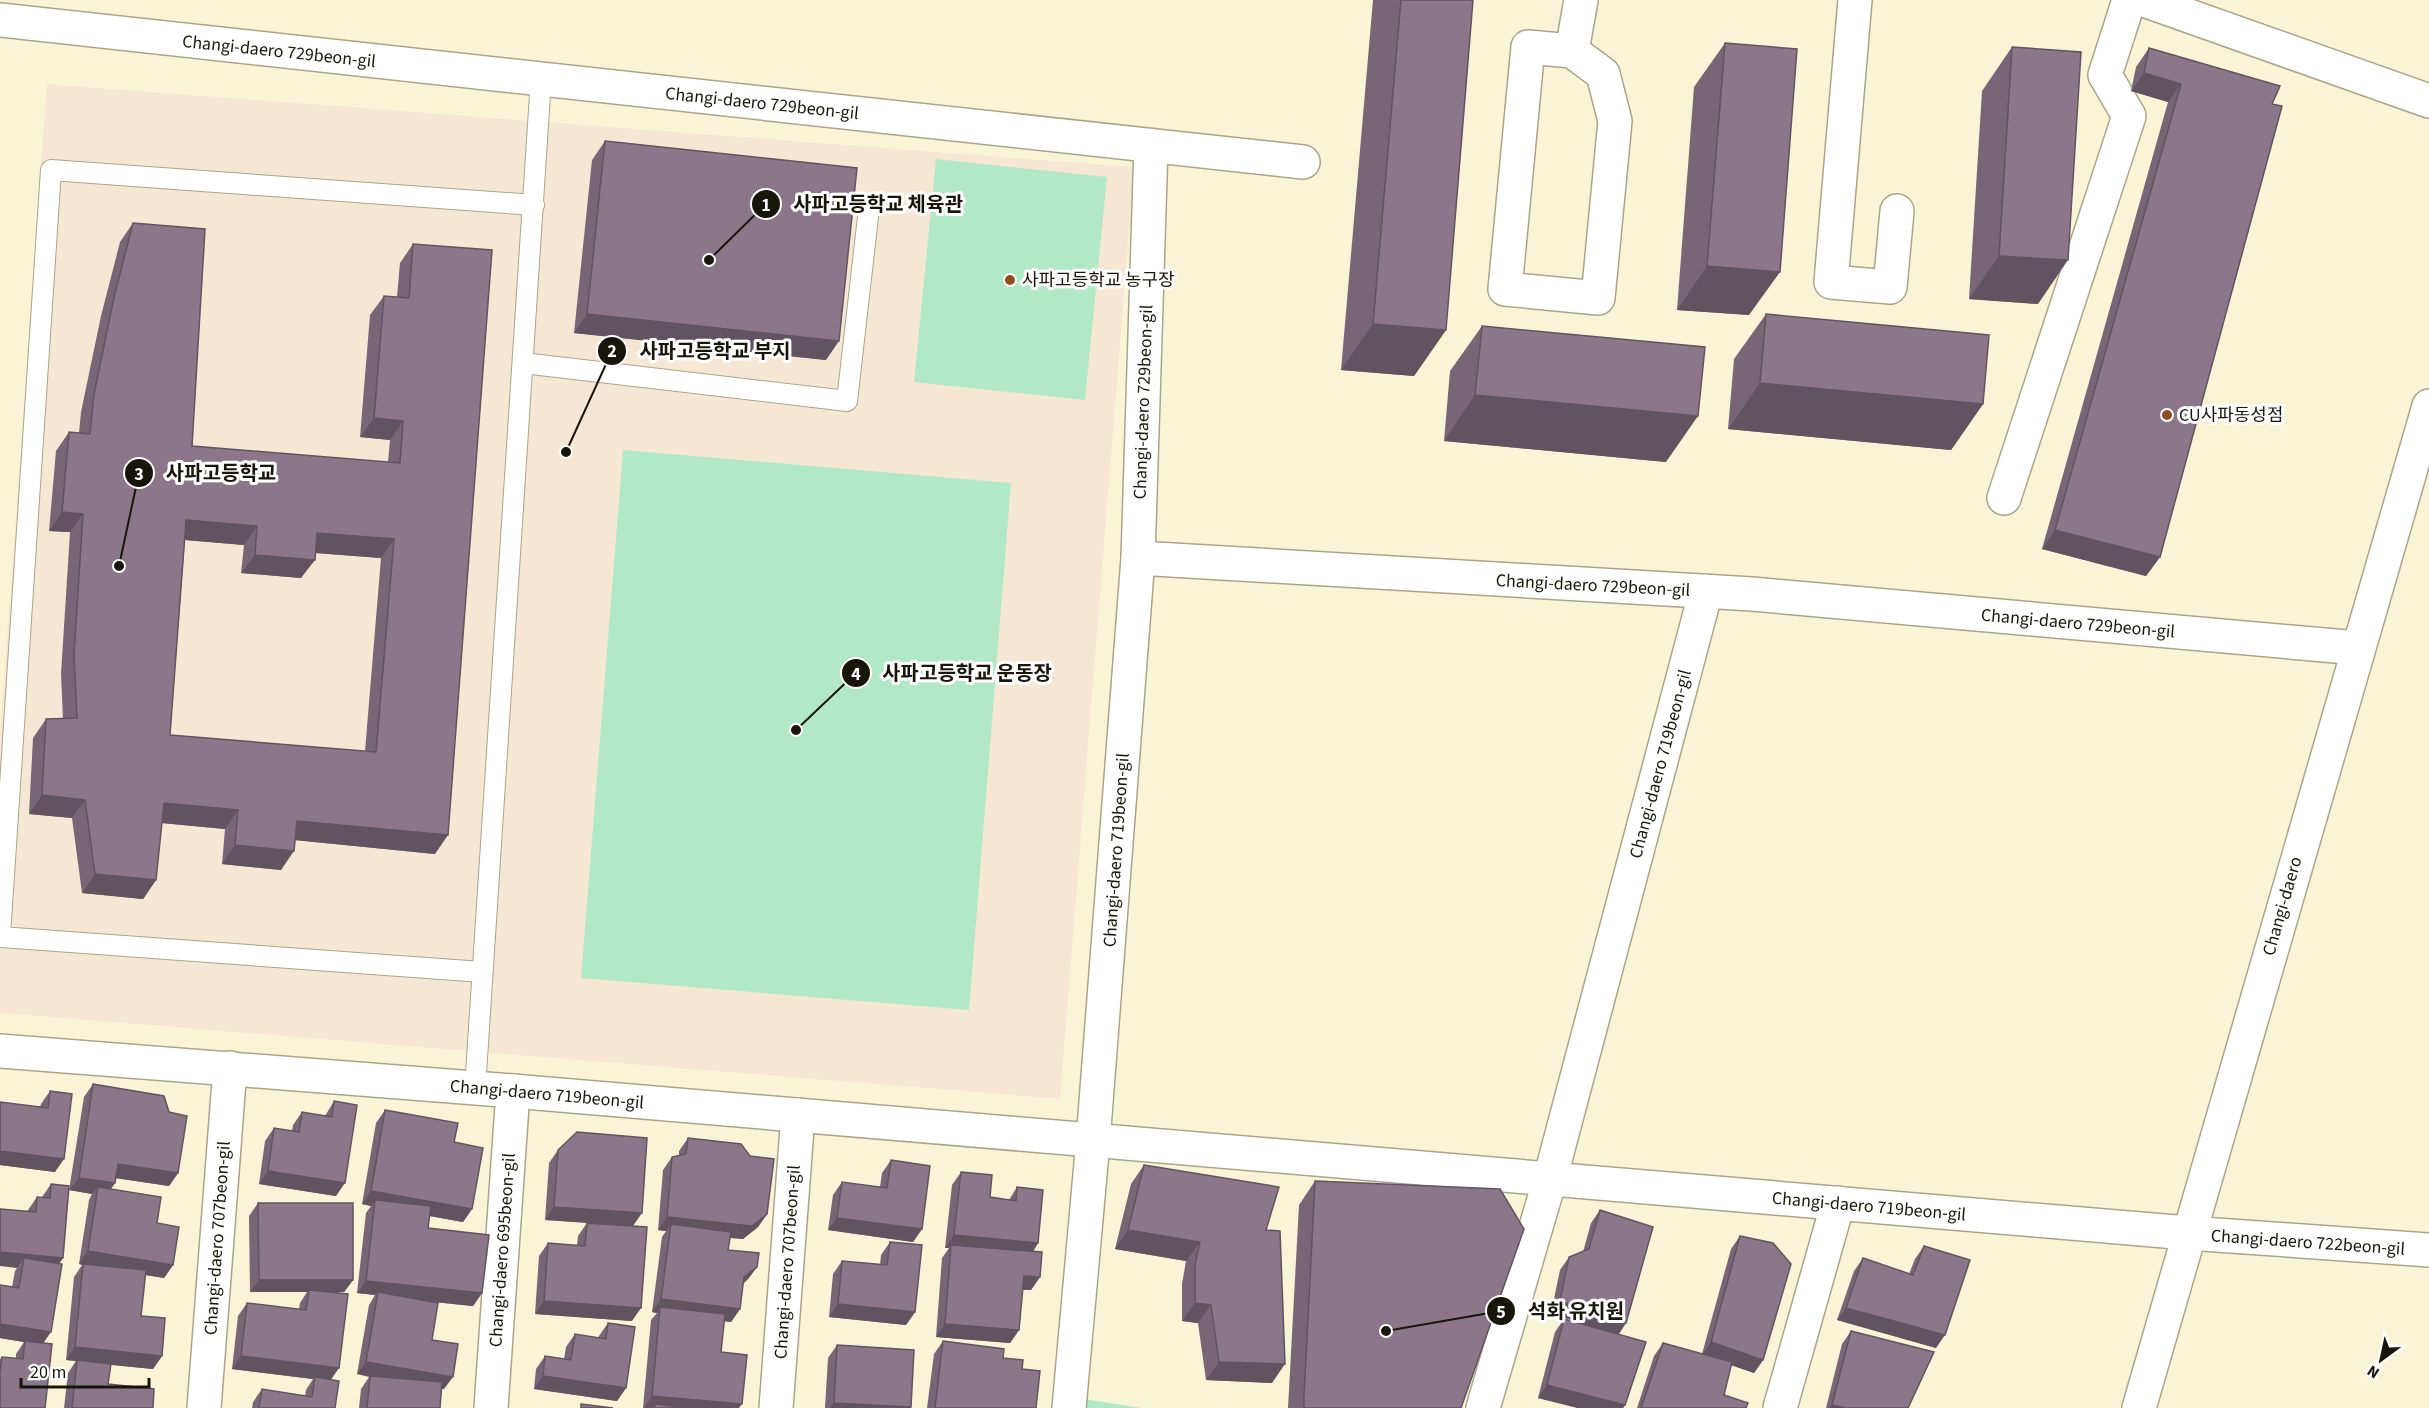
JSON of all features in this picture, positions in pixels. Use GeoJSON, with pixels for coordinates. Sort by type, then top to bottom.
{"type":"FeatureCollection","features":[{"type":"Feature","properties":{"kind":"street"},"geometry":{"type":"LineString","coordinates":[[1572,51],[1581,0]]}},
{"type":"Feature","properties":{"kind":"street"},"geometry":{"type":"LineString","coordinates":[[1855,0],[1831,282],[1890,287],[1897,211]]}},
{"type":"Feature","properties":{"kind":"street"},"geometry":{"type":"LineString","coordinates":[[2004,498],[2129,116],[2105,75],[2128,0]]}},
{"type":"Feature","properties":{"kind":"street"},"geometry":{"type":"LineString","coordinates":[[2144,0],[2429,101]]}},
{"type":"Feature","properties":{"kind":"street","name":"Changi-daero 729beon-gil"},"geometry":{"type":"LineString","coordinates":[[0,20],[1151,146],[1138,558],[1706,591],[2358,648]]}},
{"type":"Feature","properties":{"kind":"street"},"geometry":{"type":"LineString","coordinates":[[1528,47],[1572,51],[1603,74],[1615,121],[1598,298],[1505,289],[1528,47]]}},
{"type":"Feature","properties":{"kind":"street"},"geometry":{"type":"LineString","coordinates":[[1151,146],[1303,162]]}},
{"type":"Feature","properties":{"kind":"street","name":"Changi-daero"},"geometry":{"type":"LineString","coordinates":[[2139,1408],[2429,405]]}},
{"type":"Feature","properties":{"kind":"street","name":"Changi-daero 719beon-gil"},"geometry":{"type":"LineString","coordinates":[[1093,1141],[1138,558]]}},
{"type":"Feature","properties":{"kind":"street","name":"Changi-daero 719beon-gil"},"geometry":{"type":"LineString","coordinates":[[1550,1179],[1706,591]]}},
{"type":"Feature","properties":{"kind":"street","name":"Changi-daero 719beon-gil"},"geometry":{"type":"LineString","coordinates":[[0,1051],[513,1091],[2188,1233]]}},
{"type":"Feature","properties":{"kind":"street","name":"Changi-daero 707beon-gil"},"geometry":{"type":"LineString","coordinates":[[204,1408],[230,1068]]}},
{"type":"Feature","properties":{"kind":"street","name":"Changi-daero 695beon-gil"},"geometry":{"type":"LineString","coordinates":[[491,1408],[513,1091]]}},
{"type":"Feature","properties":{"kind":"street","name":"Changi-daero 707beon-gil"},"geometry":{"type":"LineString","coordinates":[[776,1408],[798,1115]]}},
{"type":"Feature","properties":{"kind":"street"},"geometry":{"type":"LineString","coordinates":[[1069,1408],[1093,1141]]}},
{"type":"Feature","properties":{"kind":"street"},"geometry":{"type":"LineString","coordinates":[[1483,1408],[1550,1179]]}},
{"type":"Feature","properties":{"kind":"street"},"geometry":{"type":"LineString","coordinates":[[1780,1408],[1838,1203]]}},
{"type":"Feature","properties":{"kind":"street","name":"Changi-daero 722beon-gil"},"geometry":{"type":"LineString","coordinates":[[2188,1233],[2429,1250]]}},
{"type":"Feature","properties":{"kind":"lane"},"geometry":{"type":"LineString","coordinates":[[475,1089],[542,79]]}},
{"type":"Feature","properties":{"kind":"lane"},"geometry":{"type":"LineString","coordinates":[[482,972],[0,936],[51,170],[534,205]]}},
{"type":"Feature","properties":{"kind":"lane"},"geometry":{"type":"LineString","coordinates":[[523,363],[847,401],[868,217]]}},
{"type":"Feature","properties":{"kind":"shaded area"},"geometry":{"type":"Polygon","coordinates":[[[47,84],[1134,167],[1060,1099],[0,1013],[0,736],[47,84]]]}},
{"type":"Feature","properties":{"kind":"green space","name":"사파고등학교 농구장"},"geometry":{"type":"Polygon","coordinates":[[[936,159],[1107,177],[1085,400],[914,382],[936,159]]]}},
{"type":"Feature","properties":{"kind":"green space"},"geometry":{"type":"Polygon","coordinates":[[[623,450],[1011,483],[969,1010],[581,978],[623,450]]]}},
{"type":"Feature","properties":{"kind":"green space"},"geometry":{"type":"Polygon","coordinates":[[[1070,1397],[1142,1408],[1069,1408],[1070,1397]]]}},
{"type":"Feature","properties":{"kind":"building"},"geometry":{"type":"Polygon","coordinates":[[[1401,0],[1473,0],[1446,330],[1373,324],[1401,0]]]}},
{"type":"Feature","properties":{"kind":"building"},"geometry":{"type":"Polygon","coordinates":[[[1725,43],[1797,49],[1780,272],[1707,266],[1725,43]]]}},
{"type":"Feature","properties":{"kind":"building"},"geometry":{"type":"Polygon","coordinates":[[[2012,47],[2081,52],[2068,260],[1999,256],[2012,47]]]}},
{"type":"Feature","properties":{"kind":"building"},"geometry":{"type":"Polygon","coordinates":[[[2149,48],[2280,86],[2272,104],[2282,106],[2160,557],[2055,530],[2181,84],[2144,73],[2149,48]]]}},
{"type":"Feature","properties":{"kind":"building"},"geometry":{"type":"Polygon","coordinates":[[[605,141],[857,168],[839,341],[587,314],[605,141]]]}},
{"type":"Feature","properties":{"kind":"building"},"geometry":{"type":"Polygon","coordinates":[[[133,223],[205,229],[192,446],[400,463],[403,421],[374,418],[384,296],[409,298],[413,244],[492,250],[448,835],[297,821],[294,851],[235,845],[238,810],[164,803],[156,880],[95,874],[85,800],[42,795],[46,719],[77,718],[74,655],[83,514],[62,512],[69,432],[90,434],[94,394],[114,297],[133,223]],[[186,520],[170,735],[376,752],[394,539],[317,533],[315,560],[255,555],[257,526],[186,520]]]}},
{"type":"Feature","properties":{"kind":"building"},"geometry":{"type":"Polygon","coordinates":[[[1766,314],[1989,335],[1983,404],[1760,383],[1766,314]]]}},
{"type":"Feature","properties":{"kind":"building"},"geometry":{"type":"Polygon","coordinates":[[[1482,326],[1705,347],[1698,416],[1475,395],[1482,326]]]}},
{"type":"Feature","properties":{"kind":"building"},"geometry":{"type":"Polygon","coordinates":[[[93,1084],[164,1096],[169,1112],[187,1116],[178,1173],[118,1164],[115,1183],[79,1178],[93,1084]]]}},
{"type":"Feature","properties":{"kind":"building"},"geometry":{"type":"Polygon","coordinates":[[[50,1091],[72,1094],[64,1159],[0,1151],[0,1102],[48,1108],[50,1091]]]}},
{"type":"Feature","properties":{"kind":"building"},"geometry":{"type":"Polygon","coordinates":[[[334,1101],[357,1105],[345,1183],[268,1171],[274,1128],[299,1132],[302,1112],[332,1117],[334,1101]]]}},
{"type":"Feature","properties":{"kind":"building"},"geometry":{"type":"Polygon","coordinates":[[[385,1110],[458,1123],[454,1142],[483,1148],[472,1209],[371,1191],[385,1110]]]}},
{"type":"Feature","properties":{"kind":"building"},"geometry":{"type":"Polygon","coordinates":[[[577,1132],[647,1138],[642,1213],[554,1207],[558,1150],[577,1132]]]}},
{"type":"Feature","properties":{"kind":"building"},"geometry":{"type":"Polygon","coordinates":[[[688,1138],[741,1144],[750,1156],[774,1159],[767,1214],[752,1226],[667,1217],[672,1157],[686,1154],[688,1138]]]}},
{"type":"Feature","properties":{"kind":"building"},"geometry":{"type":"Polygon","coordinates":[[[891,1160],[930,1166],[922,1229],[837,1218],[842,1182],[887,1188],[891,1160]]]}},
{"type":"Feature","properties":{"kind":"building"},"geometry":{"type":"Polygon","coordinates":[[[1144,1165],[1279,1187],[1266,1230],[1280,1231],[1285,1364],[1219,1362],[1211,1305],[1195,1303],[1195,1265],[1200,1242],[1128,1230],[1144,1165]]]}},
{"type":"Feature","properties":{"kind":"building"},"geometry":{"type":"Polygon","coordinates":[[[961,1172],[992,1175],[990,1197],[1016,1201],[1017,1187],[1043,1190],[1038,1243],[954,1235],[961,1172]]]}},
{"type":"Feature","properties":{"kind":"building"},"geometry":{"type":"Polygon","coordinates":[[[1315,1181],[1500,1189],[1524,1229],[1461,1408],[1304,1408],[1315,1181]]]}},
{"type":"Feature","properties":{"kind":"building"},"geometry":{"type":"Polygon","coordinates":[[[51,1184],[69,1186],[63,1258],[0,1252],[0,1209],[36,1212],[37,1197],[50,1198],[51,1184]]]}},
{"type":"Feature","properties":{"kind":"building"},"geometry":{"type":"Polygon","coordinates":[[[98,1187],[161,1197],[157,1223],[179,1227],[173,1265],[88,1251],[98,1187]]]}},
{"type":"Feature","properties":{"kind":"building"},"geometry":{"type":"Polygon","coordinates":[[[375,1200],[431,1206],[428,1228],[489,1235],[482,1293],[366,1281],[375,1200]]]}},
{"type":"Feature","properties":{"kind":"building"},"geometry":{"type":"Polygon","coordinates":[[[258,1203],[353,1203],[353,1280],[259,1280],[258,1203]]]}},
{"type":"Feature","properties":{"kind":"building"},"geometry":{"type":"Polygon","coordinates":[[[1600,1210],[1653,1227],[1626,1323],[1560,1301],[1569,1257],[1589,1249],[1600,1210]]]}},
{"type":"Feature","properties":{"kind":"building"},"geometry":{"type":"Polygon","coordinates":[[[587,1223],[647,1227],[641,1308],[544,1301],[548,1243],[585,1246],[587,1223]]]}},
{"type":"Feature","properties":{"kind":"building"},"geometry":{"type":"Polygon","coordinates":[[[671,1224],[731,1232],[728,1250],[759,1253],[757,1267],[744,1277],[740,1309],[661,1299],[671,1224]]]}},
{"type":"Feature","properties":{"kind":"building"},"geometry":{"type":"Polygon","coordinates":[[[1740,1236],[1773,1243],[1791,1264],[1763,1360],[1711,1342],[1740,1236]]]}},
{"type":"Feature","properties":{"kind":"building"},"geometry":{"type":"Polygon","coordinates":[[[890,1242],[922,1245],[915,1312],[838,1304],[842,1261],[887,1265],[890,1242]]]}},
{"type":"Feature","properties":{"kind":"building"},"geometry":{"type":"Polygon","coordinates":[[[951,1245],[1042,1252],[1040,1277],[1024,1276],[1019,1330],[945,1324],[951,1245]]]}},
{"type":"Feature","properties":{"kind":"building"},"geometry":{"type":"Polygon","coordinates":[[[1924,1246],[1970,1260],[1945,1335],[1846,1308],[1863,1258],[1913,1275],[1924,1246]]]}},
{"type":"Feature","properties":{"kind":"building"},"geometry":{"type":"Polygon","coordinates":[[[24,1258],[62,1264],[51,1332],[0,1324],[0,1285],[19,1288],[24,1258]]]}},
{"type":"Feature","properties":{"kind":"building"},"geometry":{"type":"Polygon","coordinates":[[[83,1264],[146,1270],[141,1316],[165,1318],[162,1356],[75,1347],[83,1264]]]}},
{"type":"Feature","properties":{"kind":"building"},"geometry":{"type":"Polygon","coordinates":[[[309,1290],[348,1294],[339,1368],[241,1356],[247,1303],[306,1310],[309,1290]]]}},
{"type":"Feature","properties":{"kind":"building"},"geometry":{"type":"Polygon","coordinates":[[[378,1292],[438,1303],[432,1340],[458,1344],[453,1377],[366,1362],[378,1292]]]}},
{"type":"Feature","properties":{"kind":"building"},"geometry":{"type":"Polygon","coordinates":[[[660,1307],[725,1314],[721,1352],[747,1355],[742,1404],[652,1396],[660,1307]]]}},
{"type":"Feature","properties":{"kind":"building"},"geometry":{"type":"Polygon","coordinates":[[[1564,1319],[1646,1342],[1625,1405],[1547,1385],[1564,1319]]]}},
{"type":"Feature","properties":{"kind":"building"},"geometry":{"type":"Polygon","coordinates":[[[608,1323],[635,1327],[626,1388],[543,1376],[545,1356],[571,1360],[575,1334],[606,1339],[608,1323]]]}},
{"type":"Feature","properties":{"kind":"building"},"geometry":{"type":"Polygon","coordinates":[[[1851,1331],[1934,1352],[1908,1408],[1846,1408],[1832,1405],[1851,1331]]]}},
{"type":"Feature","properties":{"kind":"building"},"geometry":{"type":"Polygon","coordinates":[[[25,1341],[52,1344],[45,1408],[0,1408],[2,1357],[23,1359],[25,1341]]]}},
{"type":"Feature","properties":{"kind":"building"},"geometry":{"type":"Polygon","coordinates":[[[943,1341],[1004,1349],[1003,1358],[1023,1360],[1022,1369],[1040,1371],[1036,1408],[935,1408],[943,1341]]]}},
{"type":"Feature","properties":{"kind":"building"},"geometry":{"type":"Polygon","coordinates":[[[1663,1343],[1732,1362],[1724,1395],[1748,1403],[1746,1408],[1641,1408],[1663,1343]]]}},
{"type":"Feature","properties":{"kind":"building"},"geometry":{"type":"Polygon","coordinates":[[[837,1345],[914,1350],[911,1407],[834,1403],[837,1345]]]}},
{"type":"Feature","properties":{"kind":"building"},"geometry":{"type":"Polygon","coordinates":[[[77,1360],[111,1364],[108,1384],[154,1389],[153,1408],[72,1408],[77,1360]]]}},
{"type":"Feature","properties":{"kind":"building"},"geometry":{"type":"Polygon","coordinates":[[[370,1376],[442,1382],[440,1408],[367,1408],[370,1376]]]}},
{"type":"Feature","properties":{"kind":"building"},"geometry":{"type":"Polygon","coordinates":[[[315,1377],[339,1381],[335,1408],[259,1408],[262,1389],[312,1397],[315,1377]]]}},
{"type":"Feature","properties":{"kind":"building"},"geometry":{"type":"Polygon","coordinates":[[[581,1404],[613,1408],[581,1408],[581,1404]]]}},
{"type":"Feature","properties":{"kind":"building"},"geometry":{"type":"Polygon","coordinates":[[[655,1404],[688,1408],[655,1408],[655,1404]]]}},
{"type":"Feature","properties":{"kind":"place","name":"사파고등학교 체육관"},"geometry":{"type":"Point","coordinates":[709,260]}},
{"type":"Feature","properties":{"kind":"place","name":"사파고등학교 농구장"},"geometry":{"type":"Point","coordinates":[1010,280]}},
{"type":"Feature","properties":{"kind":"place","name":"CU사파동성점"},"geometry":{"type":"Point","coordinates":[2167,415]}},
{"type":"Feature","properties":{"kind":"place","name":"사파고등학교 부지"},"geometry":{"type":"Point","coordinates":[566,452]}},
{"type":"Feature","properties":{"kind":"place","name":"사파고등학교"},"geometry":{"type":"Point","coordinates":[119,566]}},
{"type":"Feature","properties":{"kind":"place","name":"사파고등학교 운동장"},"geometry":{"type":"Point","coordinates":[796,730]}},
{"type":"Feature","properties":{"kind":"place","name":"석화 유치원"},"geometry":{"type":"Point","coordinates":[1386,1331]}}]}
